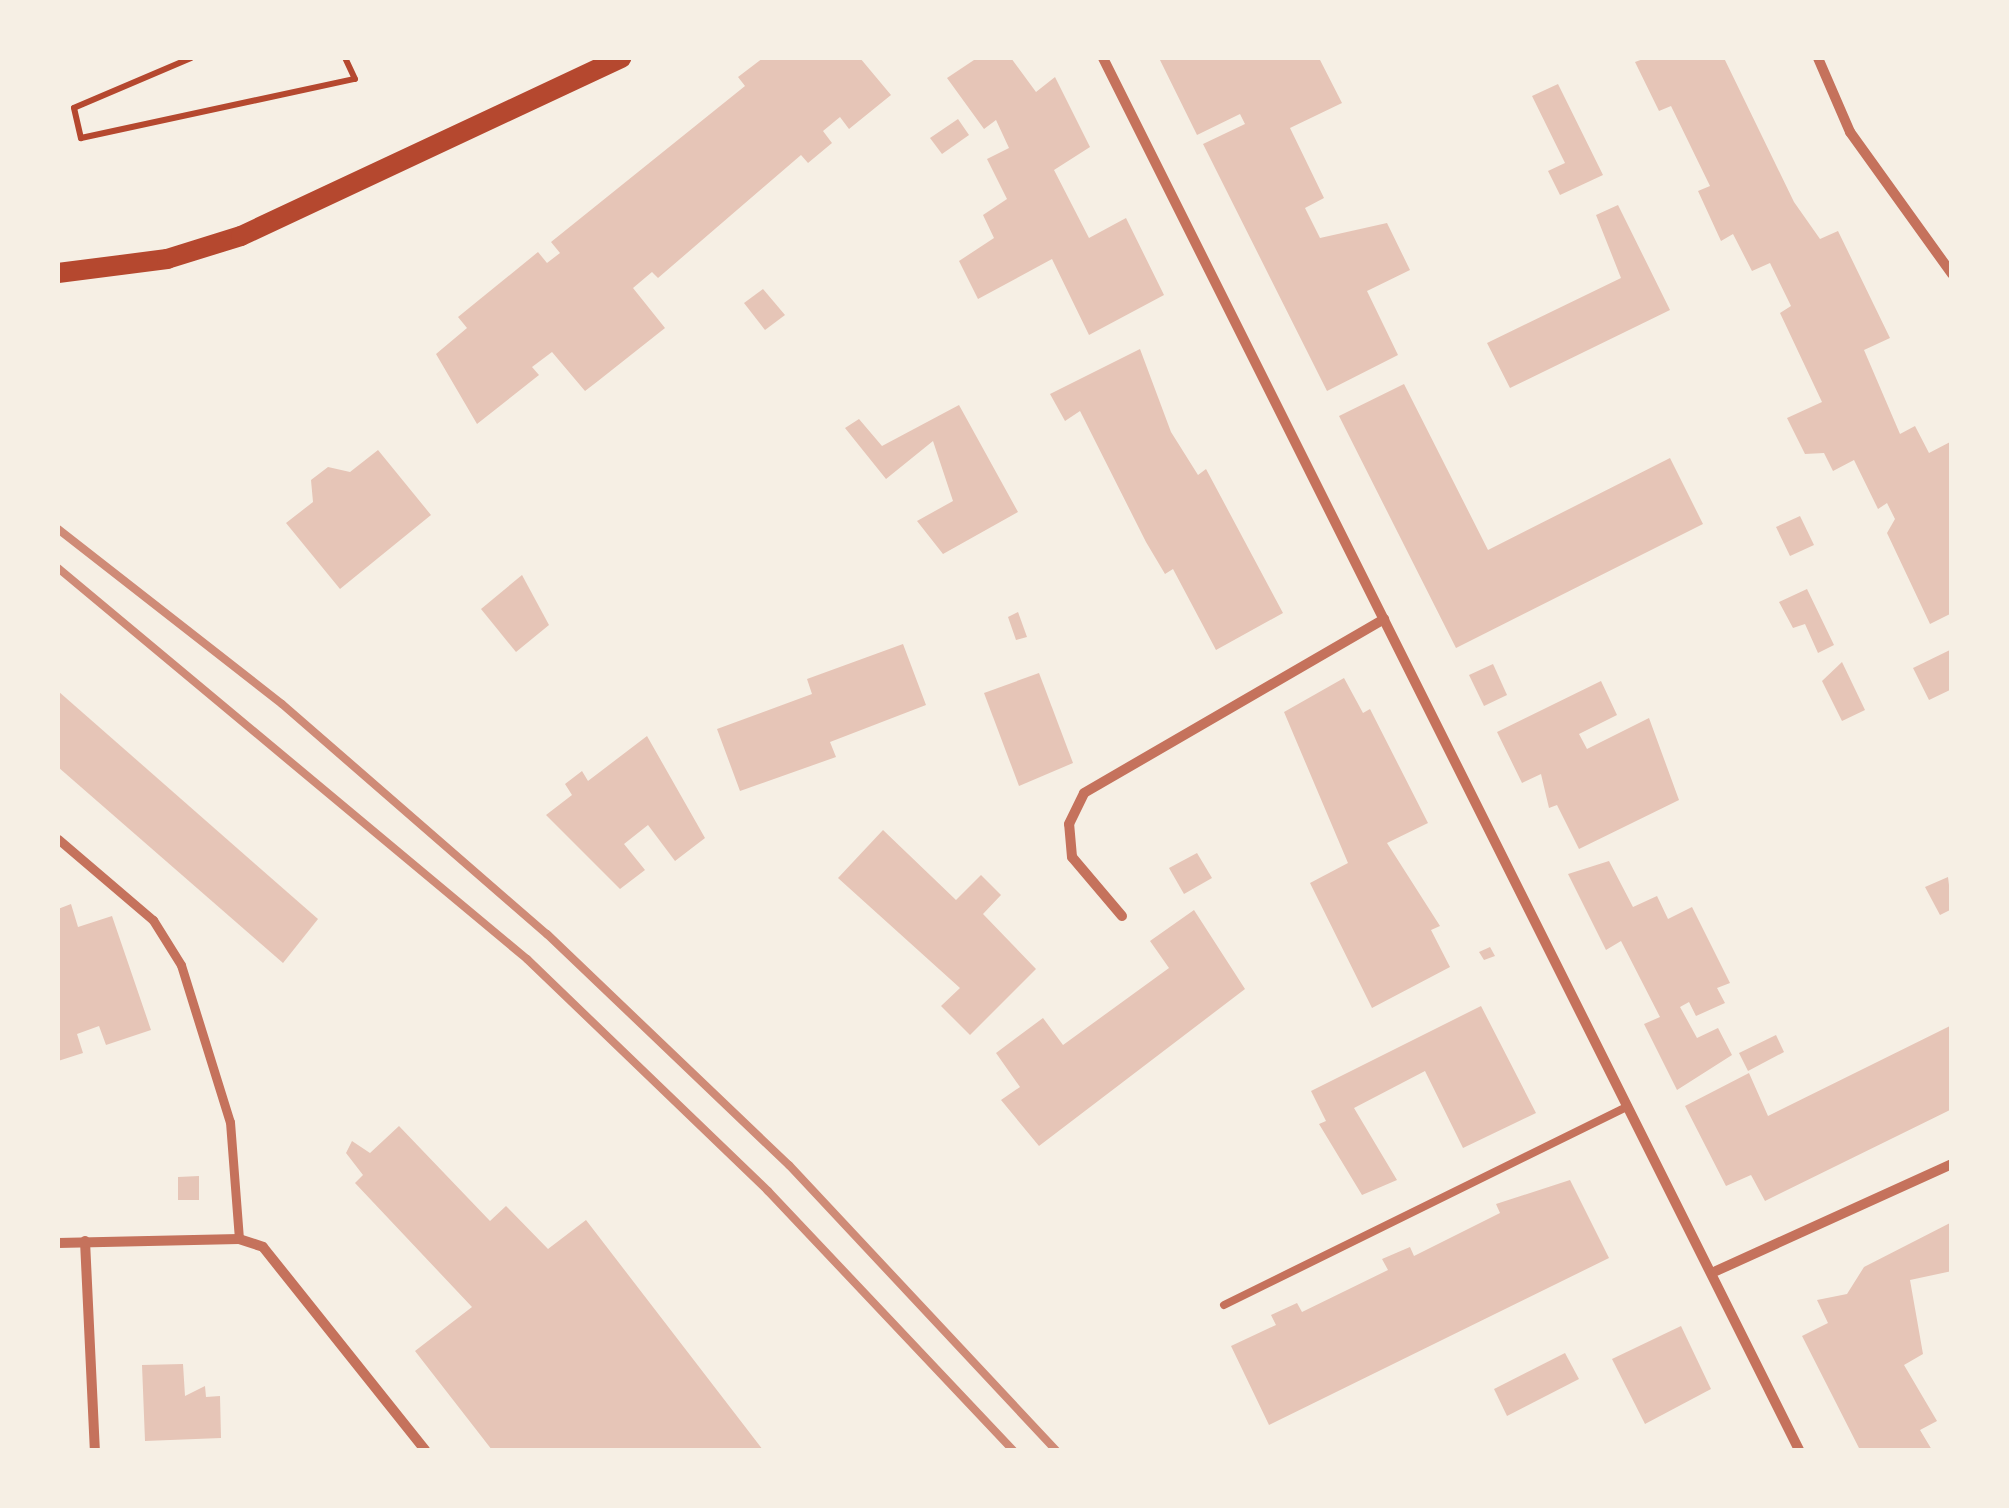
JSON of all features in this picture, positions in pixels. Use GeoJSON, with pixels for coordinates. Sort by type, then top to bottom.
{"type":"FeatureCollection","features":[{"type":"Feature","properties":{"kind":"main road"},"geometry":{"type":"LineString","coordinates":[[58,273],[167,259],[240,236],[621,58]]}},
{"type":"Feature","properties":{"kind":"street"},"geometry":{"type":"LineString","coordinates":[[1103,58],[1716,1271],[1799,1450]]}},
{"type":"Feature","properties":{"kind":"street"},"geometry":{"type":"LineString","coordinates":[[1818,58],[1850,132],[1952,274]]}},
{"type":"Feature","properties":{"kind":"street"},"geometry":{"type":"LineString","coordinates":[[1122,916],[1072,856],[1069,824],[1084,793],[1384,618]]}},
{"type":"Feature","properties":{"kind":"street"},"geometry":{"type":"LineString","coordinates":[[58,839],[153,920],[182,965],[230,1122],[239,1239]]}},
{"type":"Feature","properties":{"kind":"street"},"geometry":{"type":"LineString","coordinates":[[1716,1271],[1952,1164]]}},
{"type":"Feature","properties":{"kind":"street"},"geometry":{"type":"LineString","coordinates":[[58,1242],[239,1239],[282,1264],[424,1450]]}},
{"type":"Feature","properties":{"kind":"street"},"geometry":{"type":"LineString","coordinates":[[85,1242],[95,1450]]}},
{"type":"Feature","properties":{"kind":"lane"},"geometry":{"type":"LineString","coordinates":[[1224,1305],[1631,1104]]}},
{"type":"Feature","properties":{"kind":"path"},"geometry":{"type":"LineString","coordinates":[[191,58],[74,108],[82,138],[355,78],[345,58]]}},
{"type":"Feature","properties":{"kind":"building"},"geometry":{"type":"Polygon","coordinates":[[[763,58],[860,58],[891,95],[849,129],[840,117],[823,131],[832,143],[808,163],[801,155],[658,278],[652,272],[633,288],[665,328],[585,391],[552,352],[532,367],[539,375],[477,424],[436,354],[467,328],[458,317],[538,252],[547,263],[560,253],[551,242],[745,86],[738,77],[763,58]]]}},
{"type":"Feature","properties":{"kind":"building"},"geometry":{"type":"Polygon","coordinates":[[[977,58],[1011,58],[1036,92],[1055,77],[1090,147],[1054,170],[1089,238],[1126,218],[1164,295],[1089,335],[1052,259],[978,299],[959,261],[994,238],[983,215],[1007,199],[987,159],[1009,148],[996,120],[984,129],[947,78],[977,58]]]}},
{"type":"Feature","properties":{"kind":"building"},"geometry":{"type":"Polygon","coordinates":[[[1159,58],[1319,58],[1342,103],[1290,128],[1324,198],[1305,208],[1320,238],[1387,223],[1410,270],[1367,291],[1398,355],[1327,391],[1203,144],[1245,124],[1240,114],[1197,135],[1159,58]]]}},
{"type":"Feature","properties":{"kind":"building"},"geometry":{"type":"Polygon","coordinates":[[[1646,58],[1724,58],[1794,202],[1820,239],[1838,231],[1890,338],[1864,350],[1900,434],[1915,426],[1929,453],[1952,441],[1952,613],[1930,624],[1887,533],[1895,519],[1887,503],[1878,509],[1854,460],[1833,471],[1824,453],[1805,454],[1787,418],[1822,402],[1780,313],[1791,306],[1770,263],[1752,271],[1733,234],[1721,241],[1698,191],[1710,186],[1671,106],[1659,111],[1635,62],[1646,58]]]}},
{"type":"Feature","properties":{"kind":"building"},"geometry":{"type":"Polygon","coordinates":[[[1558,84],[1603,175],[1560,195],[1548,171],[1565,163],[1532,96],[1558,84]]]}},
{"type":"Feature","properties":{"kind":"building"},"geometry":{"type":"Polygon","coordinates":[[[958,119],[969,135],[942,154],[930,138],[958,119]]]}},
{"type":"Feature","properties":{"kind":"building"},"geometry":{"type":"Polygon","coordinates":[[[1618,205],[1670,310],[1510,388],[1487,343],[1621,278],[1596,215],[1618,205]]]}},
{"type":"Feature","properties":{"kind":"building"},"geometry":{"type":"Polygon","coordinates":[[[763,289],[785,315],[765,330],[744,303],[763,289]]]}},
{"type":"Feature","properties":{"kind":"building"},"geometry":{"type":"Polygon","coordinates":[[[1140,349],[1171,432],[1198,475],[1206,469],[1283,613],[1216,650],[1173,569],[1165,574],[1146,542],[1080,411],[1065,421],[1050,394],[1140,349]]]}},
{"type":"Feature","properties":{"kind":"building"},"geometry":{"type":"Polygon","coordinates":[[[1404,384],[1488,550],[1670,458],[1703,524],[1456,648],[1339,416],[1404,384]]]}},
{"type":"Feature","properties":{"kind":"building"},"geometry":{"type":"Polygon","coordinates":[[[959,405],[1018,512],[943,554],[917,521],[953,501],[933,441],[886,479],[845,428],[859,419],[882,446],[959,405]]]}},
{"type":"Feature","properties":{"kind":"building"},"geometry":{"type":"Polygon","coordinates":[[[378,450],[431,515],[340,589],[286,523],[313,502],[311,480],[328,467],[350,472],[378,450]]]}},
{"type":"Feature","properties":{"kind":"building"},"geometry":{"type":"Polygon","coordinates":[[[1800,516],[1814,545],[1790,556],[1776,527],[1800,516]]]}},
{"type":"Feature","properties":{"kind":"building"},"geometry":{"type":"Polygon","coordinates":[[[522,575],[549,625],[516,652],[481,609],[522,575]]]}},
{"type":"Feature","properties":{"kind":"building"},"geometry":{"type":"Polygon","coordinates":[[[1807,589],[1834,645],[1818,653],[1805,624],[1793,628],[1779,602],[1807,589]]]}},
{"type":"Feature","properties":{"kind":"building"},"geometry":{"type":"Polygon","coordinates":[[[1018,612],[1027,637],[1016,640],[1008,617],[1018,612]]]}},
{"type":"Feature","properties":{"kind":"building"},"geometry":{"type":"Polygon","coordinates":[[[903,644],[926,705],[830,742],[836,757],[740,791],[717,729],[812,694],[807,679],[903,644]]]}},
{"type":"Feature","properties":{"kind":"building"},"geometry":{"type":"Polygon","coordinates":[[[1952,649],[1952,689],[1929,700],[1913,668],[1952,649]]]}},
{"type":"Feature","properties":{"kind":"building"},"geometry":{"type":"Polygon","coordinates":[[[1842,662],[1865,710],[1842,721],[1822,681],[1842,662]]]}},
{"type":"Feature","properties":{"kind":"building"},"geometry":{"type":"Polygon","coordinates":[[[1493,664],[1507,695],[1484,706],[1469,675],[1493,664]]]}},
{"type":"Feature","properties":{"kind":"building"},"geometry":{"type":"Polygon","coordinates":[[[1039,673],[1073,763],[1019,786],[984,693],[1039,673]]]}},
{"type":"Feature","properties":{"kind":"building"},"geometry":{"type":"Polygon","coordinates":[[[1344,678],[1363,713],[1370,709],[1428,823],[1387,843],[1440,926],[1431,930],[1450,967],[1372,1008],[1310,883],[1348,863],[1284,712],[1344,678]]]}},
{"type":"Feature","properties":{"kind":"building"},"geometry":{"type":"Polygon","coordinates":[[[1601,681],[1617,715],[1579,734],[1587,749],[1649,718],[1679,800],[1579,849],[1557,805],[1549,808],[1541,774],[1522,783],[1497,732],[1601,681]]]}},
{"type":"Feature","properties":{"kind":"building"},"geometry":{"type":"Polygon","coordinates":[[[58,691],[318,919],[283,963],[58,767],[58,691]]]}},
{"type":"Feature","properties":{"kind":"building"},"geometry":{"type":"Polygon","coordinates":[[[647,736],[705,838],[675,861],[648,825],[624,844],[645,870],[620,889],[546,815],[572,795],[565,784],[582,771],[588,781],[647,736]]]}},
{"type":"Feature","properties":{"kind":"building"},"geometry":{"type":"Polygon","coordinates":[[[883,830],[956,900],[981,875],[1001,895],[983,914],[1036,969],[970,1035],[941,1006],[960,988],[838,878],[883,830]]]}},
{"type":"Feature","properties":{"kind":"building"},"geometry":{"type":"Polygon","coordinates":[[[1197,853],[1212,878],[1184,894],[1169,868],[1197,853]]]}},
{"type":"Feature","properties":{"kind":"building"},"geometry":{"type":"Polygon","coordinates":[[[1609,861],[1633,907],[1657,896],[1668,919],[1692,907],[1730,983],[1717,988],[1725,1003],[1696,1016],[1689,1002],[1680,1007],[1697,1038],[1718,1028],[1732,1055],[1677,1090],[1644,1024],[1660,1017],[1621,941],[1606,950],[1568,874],[1609,861]]]}},
{"type":"Feature","properties":{"kind":"building"},"geometry":{"type":"Polygon","coordinates":[[[1948,877],[1952,909],[1940,915],[1925,887],[1948,877]]]}},
{"type":"Feature","properties":{"kind":"building"},"geometry":{"type":"Polygon","coordinates":[[[71,904],[78,927],[112,916],[151,1030],[106,1045],[99,1026],[77,1034],[83,1053],[58,1061],[58,909],[71,904]]]}},
{"type":"Feature","properties":{"kind":"building"},"geometry":{"type":"Polygon","coordinates":[[[1194,910],[1245,989],[1039,1146],[1001,1100],[1020,1087],[996,1053],[1043,1018],[1063,1045],[1169,968],[1150,941],[1194,910]]]}},
{"type":"Feature","properties":{"kind":"building"},"geometry":{"type":"Polygon","coordinates":[[[1490,947],[1495,956],[1484,960],[1479,952],[1490,947]]]}},
{"type":"Feature","properties":{"kind":"building"},"geometry":{"type":"Polygon","coordinates":[[[1481,1006],[1536,1113],[1463,1148],[1425,1071],[1354,1108],[1397,1180],[1362,1195],[1319,1124],[1326,1121],[1311,1091],[1481,1006]]]}},
{"type":"Feature","properties":{"kind":"building"},"geometry":{"type":"Polygon","coordinates":[[[1952,1025],[1952,1109],[1765,1201],[1751,1175],[1726,1186],[1685,1106],[1749,1073],[1768,1116],[1952,1025]]]}},
{"type":"Feature","properties":{"kind":"building"},"geometry":{"type":"Polygon","coordinates":[[[1776,1035],[1784,1052],[1748,1071],[1739,1053],[1776,1035]]]}},
{"type":"Feature","properties":{"kind":"building"},"geometry":{"type":"Polygon","coordinates":[[[399,1126],[490,1221],[506,1206],[548,1249],[586,1220],[763,1450],[492,1450],[415,1351],[472,1307],[355,1183],[363,1175],[346,1153],[352,1141],[370,1153],[399,1126]]]}},
{"type":"Feature","properties":{"kind":"building"},"geometry":{"type":"Polygon","coordinates":[[[199,1176],[199,1200],[178,1200],[178,1177],[199,1176]]]}},
{"type":"Feature","properties":{"kind":"building"},"geometry":{"type":"Polygon","coordinates":[[[1570,1180],[1609,1258],[1269,1425],[1231,1346],[1276,1325],[1271,1315],[1297,1303],[1302,1312],[1388,1270],[1382,1259],[1410,1247],[1414,1256],[1500,1213],[1496,1204],[1570,1180]]]}},
{"type":"Feature","properties":{"kind":"building"},"geometry":{"type":"Polygon","coordinates":[[[1952,1222],[1952,1271],[1910,1280],[1923,1354],[1904,1365],[1937,1421],[1920,1430],[1932,1450],[1860,1450],[1802,1336],[1828,1323],[1817,1300],[1847,1294],[1864,1267],[1952,1222]]]}},
{"type":"Feature","properties":{"kind":"building"},"geometry":{"type":"Polygon","coordinates":[[[1681,1326],[1711,1389],[1645,1424],[1612,1359],[1681,1326]]]}},
{"type":"Feature","properties":{"kind":"building"},"geometry":{"type":"Polygon","coordinates":[[[1565,1353],[1579,1379],[1507,1416],[1494,1389],[1565,1353]]]}},
{"type":"Feature","properties":{"kind":"building"},"geometry":{"type":"Polygon","coordinates":[[[183,1364],[185,1396],[205,1386],[206,1397],[220,1396],[221,1438],[145,1441],[142,1365],[183,1364]]]}},
{"type":"Feature","properties":{"kind":"railway"},"geometry":{"type":"LineString","coordinates":[[58,529],[282,704],[547,934],[789,1165],[1056,1450]]}},
{"type":"Feature","properties":{"kind":"railway"},"geometry":{"type":"LineString","coordinates":[[58,568],[527,959],[768,1191],[1013,1450]]}}]}
